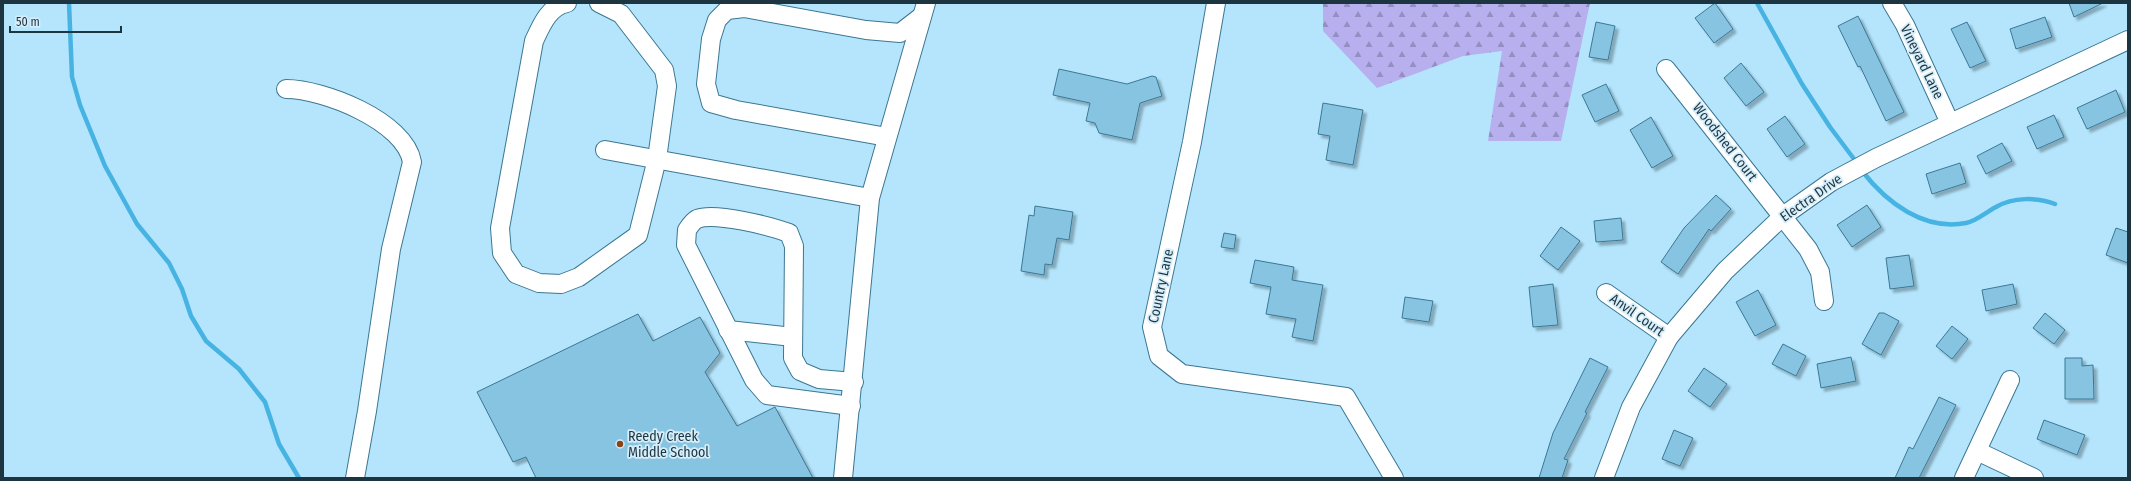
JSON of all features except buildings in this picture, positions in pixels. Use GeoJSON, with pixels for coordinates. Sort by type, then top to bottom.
{"type":"FeatureCollection","features":[{"type":"Feature","properties":{"kind":"street"},"geometry":{"type":"LineString","coordinates":[[567,3],[560,4],[543,21],[534,41],[500,228],[502,253],[516,274],[539,283],[561,284],[579,277],[630,243],[638,235],[657,159],[667,86],[664,70],[621,14],[599,3]]}},
{"type":"Feature","properties":{"kind":"street","name":"Country Lane"},"geometry":{"type":"LineString","coordinates":[[1216,3],[1192,142],[1152,327],[1159,356],[1182,374],[1346,397],[1394,478]]}},
{"type":"Feature","properties":{"kind":"street","name":"Vineyard Lane"},"geometry":{"type":"LineString","coordinates":[[1892,3],[1905,25],[1950,123]]}},
{"type":"Feature","properties":{"kind":"street"},"geometry":{"type":"LineString","coordinates":[[887,138],[736,110],[711,103],[706,84],[711,39],[717,20],[727,10],[744,8],[866,30],[900,33],[924,10]]}},
{"type":"Feature","properties":{"kind":"street"},"geometry":{"type":"LineString","coordinates":[[843,478],[854,382],[870,198],[924,10]]}},
{"type":"Feature","properties":{"kind":"street","name":"Electra Drive"},"geometry":{"type":"LineString","coordinates":[[1604,478],[1631,407],[1669,337],[1725,271],[1783,216],[1831,182],[1950,123],[2128,40]]}},
{"type":"Feature","properties":{"kind":"street","name":"Woodshed Court"},"geometry":{"type":"LineString","coordinates":[[1666,68],[1808,249],[1820,272],[1824,301]]}},
{"type":"Feature","properties":{"kind":"street"},"geometry":{"type":"LineString","coordinates":[[286,89],[299,89],[323,95],[374,117],[400,139],[410,151],[412,162],[391,249],[367,412],[355,478]]}},
{"type":"Feature","properties":{"kind":"street"},"geometry":{"type":"LineString","coordinates":[[606,150],[870,198]]}},
{"type":"Feature","properties":{"kind":"street"},"geometry":{"type":"LineString","coordinates":[[851,406],[767,395],[754,380],[686,245],[686,230],[696,219],[713,217],[771,227],[788,233],[794,246],[793,358],[800,371],[819,379],[854,382]]}},
{"type":"Feature","properties":{"kind":"street","name":"Anvil Court"},"geometry":{"type":"LineString","coordinates":[[1606,294],[1669,337]]}},
{"type":"Feature","properties":{"kind":"street"},"geometry":{"type":"LineString","coordinates":[[728,330],[794,337]]}},
{"type":"Feature","properties":{"kind":"street"},"geometry":{"type":"LineString","coordinates":[[1964,478],[2010,380]]}},
{"type":"Feature","properties":{"kind":"street"},"geometry":{"type":"LineString","coordinates":[[1977,451],[2034,478]]}},
{"type":"Feature","properties":{"kind":"green space"},"geometry":{"type":"Polygon","coordinates":[[[1323,3],[1590,3],[1561,141],[1488,141],[1502,51],[1463,56],[1377,88],[1323,31],[1323,3]]]}},
{"type":"Feature","properties":{"kind":"waterway"},"geometry":{"type":"LineString","coordinates":[[69,3],[72,77],[80,105],[105,166],[137,224],[169,263],[182,289],[191,316],[206,341],[239,369],[265,402],[279,444],[299,478]]}},
{"type":"Feature","properties":{"kind":"waterway"},"geometry":{"type":"LineString","coordinates":[[1757,3],[1802,84],[1830,127],[1857,163]]}},
{"type":"Feature","properties":{"kind":"waterway"},"geometry":{"type":"LineString","coordinates":[[1862,171],[1872,183],[1895,204],[1908,212],[1936,223],[1950,224],[1970,222],[1992,209],[2010,201],[2033,199],[2055,204]]}},
{"type":"Feature","properties":{"kind":"place","name":"Reedy Creek Middle School"},"geometry":{"type":"Point","coordinates":[620,444]}}]}
